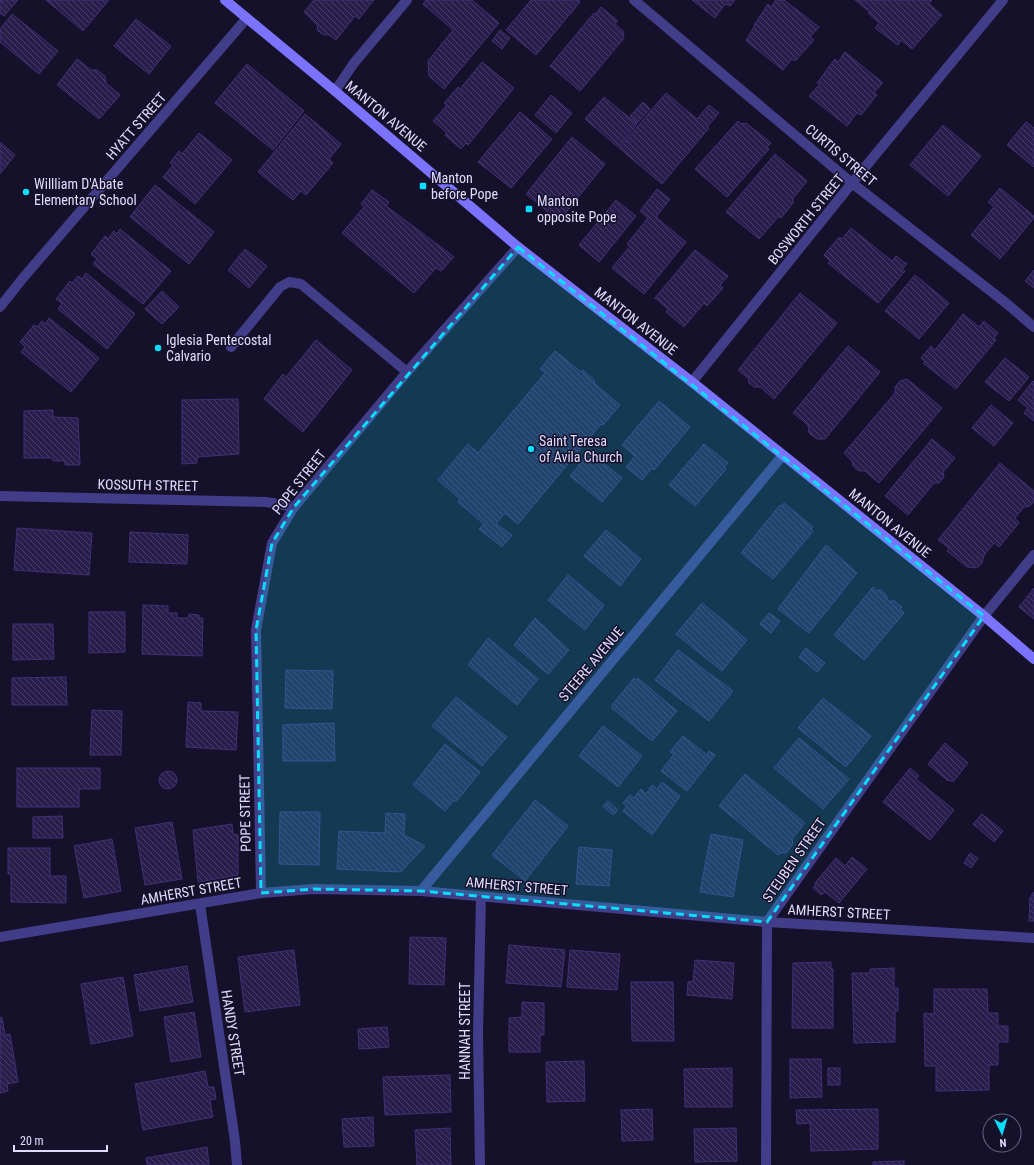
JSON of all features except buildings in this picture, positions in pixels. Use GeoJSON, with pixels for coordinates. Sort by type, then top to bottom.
{"type":"FeatureCollection","features":[{"type":"Feature","properties":{"kind":"main road","name":"MANTON AVENUE"},"geometry":{"type":"LineString","coordinates":[[225,0],[335,91],[518,247],[692,382],[984,616],[1034,659]]}},
{"type":"Feature","properties":{"kind":"street"},"geometry":{"type":"LineString","coordinates":[[335,91],[354,63],[407,0]]}},
{"type":"Feature","properties":{"kind":"street","name":"CURTIS STREET"},"geometry":{"type":"LineString","coordinates":[[634,0],[852,184],[1006,303],[1034,327]]}},
{"type":"Feature","properties":{"kind":"street","name":"BOSWORTH STREET"},"geometry":{"type":"LineString","coordinates":[[692,382],[1003,0]]}},
{"type":"Feature","properties":{"kind":"street","name":"HYATT STREET"},"geometry":{"type":"LineString","coordinates":[[0,307],[23,278],[248,18]]}},
{"type":"Feature","properties":{"kind":"street","name":"POPE STREET"},"geometry":{"type":"LineString","coordinates":[[261,893],[256,630],[272,543],[294,507],[408,372],[518,247]]}},
{"type":"Feature","properties":{"kind":"street"},"geometry":{"type":"LineString","coordinates":[[231,347],[280,287],[289,282],[301,284],[408,372]]}},
{"type":"Feature","properties":{"kind":"street","name":"STEERE AVENUE"},"geometry":{"type":"LineString","coordinates":[[421,891],[783,456]]}},
{"type":"Feature","properties":{"kind":"street","name":"KOSSUTH STREET"},"geometry":{"type":"LineString","coordinates":[[0,496],[266,502],[294,507]]}},
{"type":"Feature","properties":{"kind":"street","name":"STEUBEN STREET"},"geometry":{"type":"LineString","coordinates":[[766,1165],[767,922],[984,616],[1034,555]]}},
{"type":"Feature","properties":{"kind":"street","name":"AMHERST STREET"},"geometry":{"type":"LineString","coordinates":[[0,937],[261,893],[314,889],[421,891],[481,898],[767,922],[1034,938]]}},
{"type":"Feature","properties":{"kind":"street","name":"HANNAH STREET"},"geometry":{"type":"LineString","coordinates":[[480,1165],[478,1033],[481,898]]}},
{"type":"Feature","properties":{"kind":"street","name":"HANDY STREET"},"geometry":{"type":"LineString","coordinates":[[200,904],[235,1141],[237,1165]]}},
{"type":"Feature","properties":{"kind":"highlighted area"},"geometry":{"type":"Polygon","coordinates":[[[518,247],[984,616],[767,922],[421,891],[314,889],[261,893],[256,630],[272,543],[294,507],[518,247]]]}},
{"type":"Feature","properties":{"kind":"place","name":"Manton before Pope"},"geometry":{"type":"Point","coordinates":[423,186]}},
{"type":"Feature","properties":{"kind":"place","name":"Willliam D'Abate Elementary School"},"geometry":{"type":"Point","coordinates":[26,192]}},
{"type":"Feature","properties":{"kind":"place","name":"Manton opposite Pope"},"geometry":{"type":"Point","coordinates":[529,209]}},
{"type":"Feature","properties":{"kind":"place","name":"Iglesia Pentecostal Calvario"},"geometry":{"type":"Point","coordinates":[158,348]}},
{"type":"Feature","properties":{"kind":"place","name":"Saint Teresa of Avila Church"},"geometry":{"type":"Point","coordinates":[531,449]}}]}
